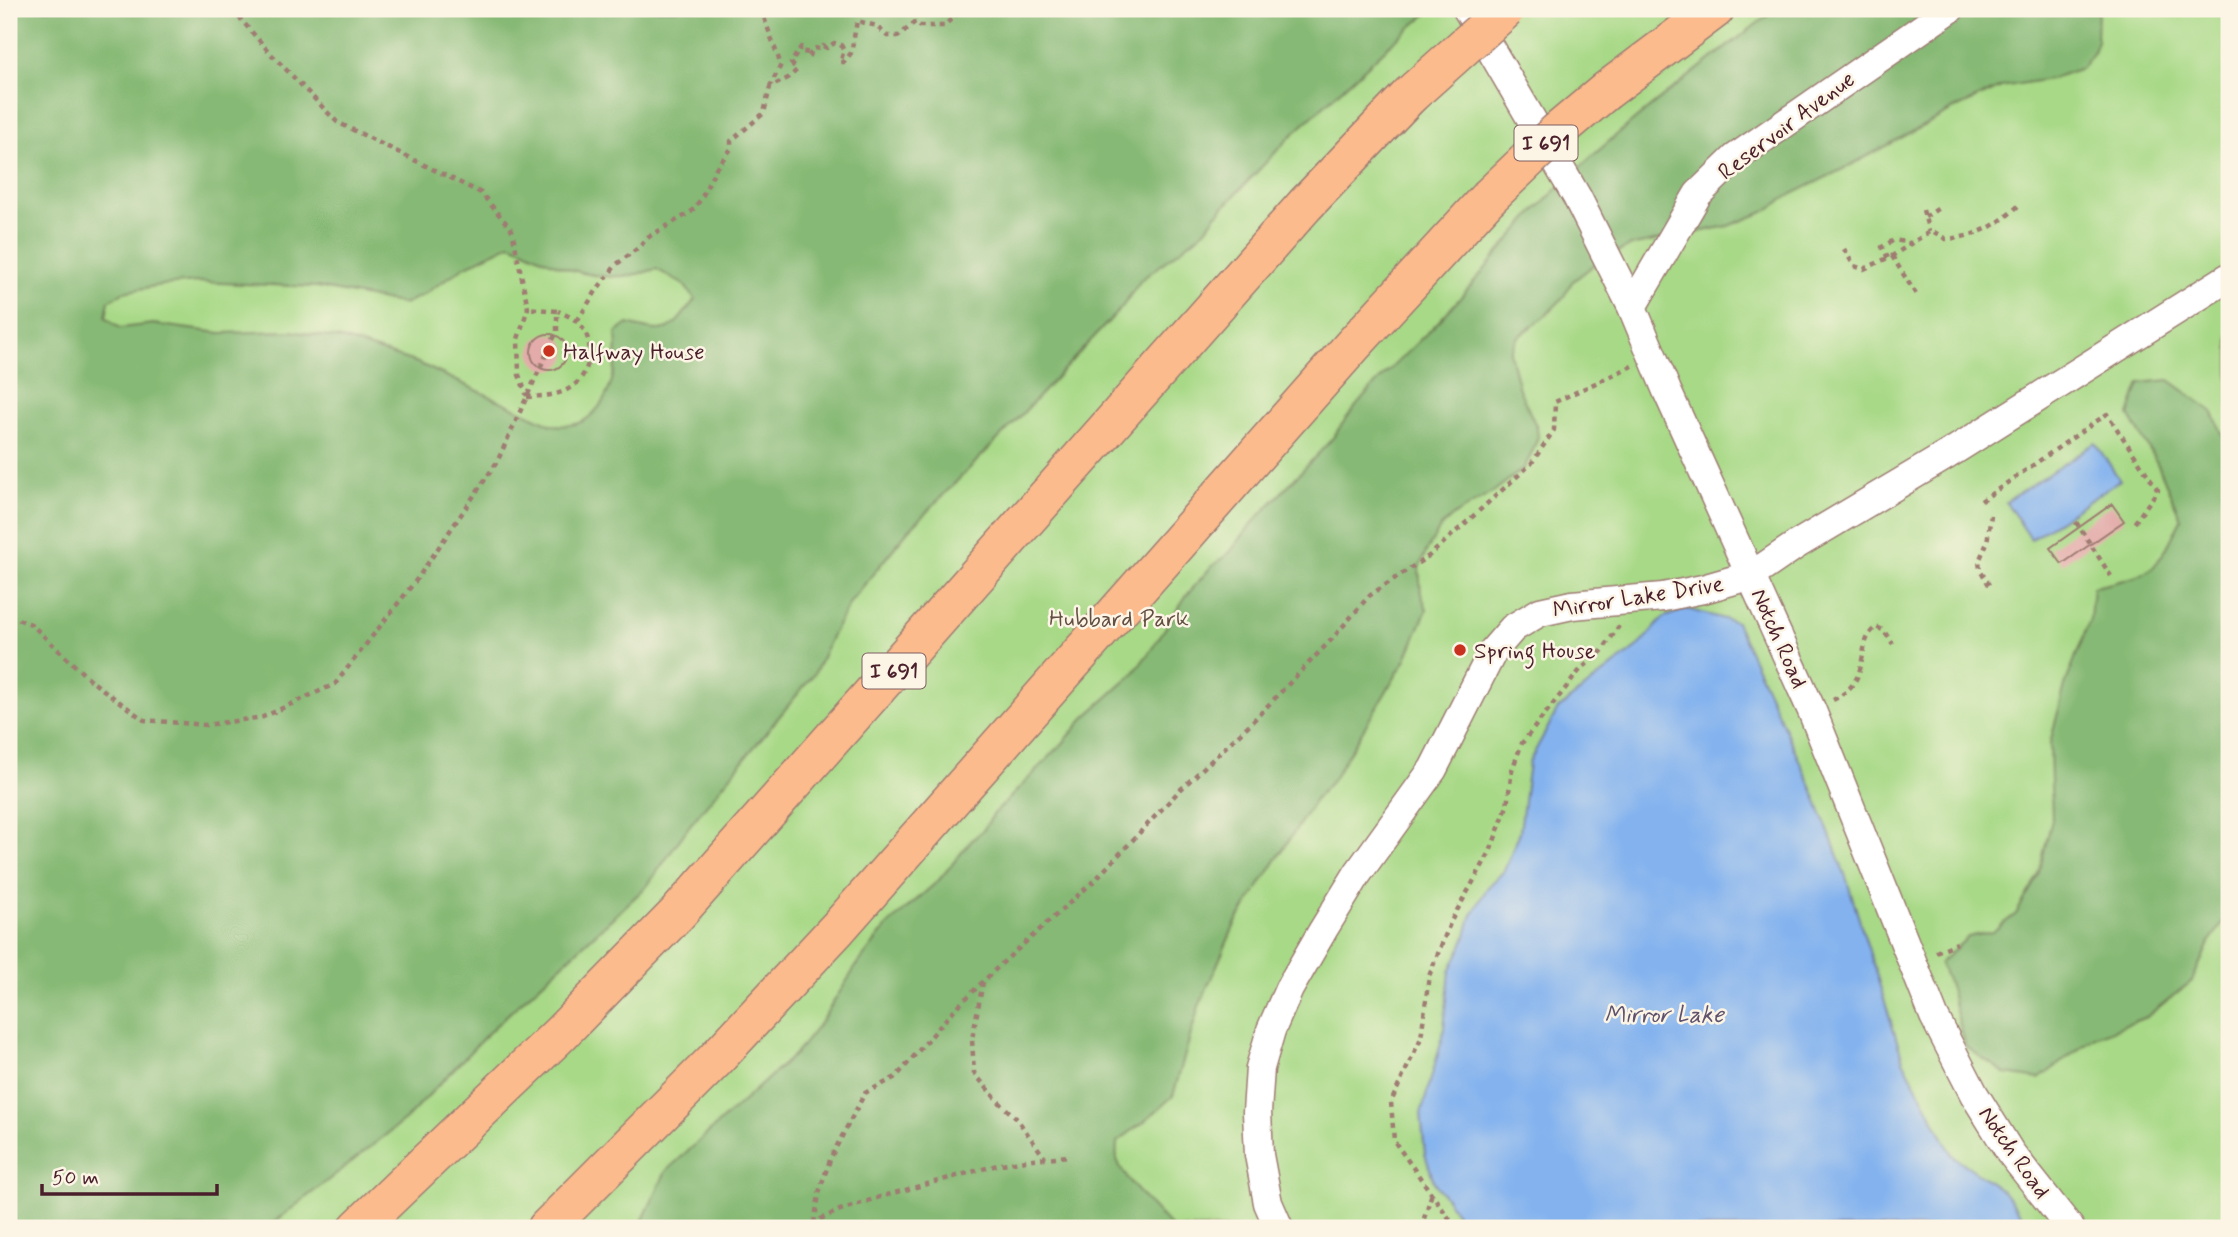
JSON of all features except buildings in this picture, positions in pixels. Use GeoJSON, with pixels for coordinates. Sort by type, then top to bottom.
{"type":"FeatureCollection","features":[{"type":"Feature","properties":{"kind":"highway","name":"I 691"},"geometry":{"type":"LineString","coordinates":[[358,1228],[499,1094],[686,904],[1296,215],[1410,95],[1506,9]]}},
{"type":"Feature","properties":{"kind":"highway","name":"I 691"},"geometry":{"type":"LineString","coordinates":[[547,1228],[715,1060],[822,945],[1345,354],[1488,198],[1550,138],[1606,91],[1715,9]]}},
{"type":"Feature","properties":{"kind":"street","name":"Notch Road"},"geometry":{"type":"LineString","coordinates":[[1467,9],[1577,197],[1632,307],[1812,711],[1953,1058],[2010,1152],[2070,1228]]}},
{"type":"Feature","properties":{"kind":"street","name":"Reservoir Avenue"},"geometry":{"type":"LineString","coordinates":[[1632,307],[1698,194],[1735,158],[1950,9]]}},
{"type":"Feature","properties":{"kind":"street","name":"Mirror Lake Drive"},"geometry":{"type":"LineString","coordinates":[[1279,1228],[1268,1203],[1258,1156],[1260,1068],[1271,1030],[1296,978],[1359,873],[1433,769],[1493,651],[1513,628],[1541,612],[1572,605],[1703,589],[1752,575],[1796,545],[1947,455],[2229,277]]}},
{"type":"Feature","properties":{"kind":"path"},"geometry":{"type":"LineString","coordinates":[[232,9],[270,53],[337,122],[481,193],[512,230],[528,308],[518,339],[519,375],[527,397]]}},
{"type":"Feature","properties":{"kind":"path"},"geometry":{"type":"LineString","coordinates":[[577,321],[617,264],[650,236],[691,212],[701,199],[716,168],[731,149],[731,141],[764,113],[770,87],[781,65],[761,9]]}},
{"type":"Feature","properties":{"kind":"path"},"geometry":{"type":"LineString","coordinates":[[770,87],[797,70],[791,63],[802,47],[806,49],[805,56],[809,56],[814,48],[827,48],[834,43],[841,45],[844,51],[840,62],[844,62],[851,54],[857,21],[877,26],[887,36],[899,36],[915,22],[920,26],[944,26],[962,9]]}},
{"type":"Feature","properties":{"kind":"path"},"geometry":{"type":"LineString","coordinates":[[1844,249],[1854,266],[1864,269],[1890,257],[1928,232],[1934,232],[1946,239],[1987,230],[2002,221],[2021,203]]}},
{"type":"Feature","properties":{"kind":"path"},"geometry":{"type":"LineString","coordinates":[[1925,217],[1939,208]]}},
{"type":"Feature","properties":{"kind":"path"},"geometry":{"type":"LineString","coordinates":[[1923,210],[1928,232]]}},
{"type":"Feature","properties":{"kind":"path"},"geometry":{"type":"LineString","coordinates":[[1911,243],[1894,240],[1882,247],[1917,296]]}},
{"type":"Feature","properties":{"kind":"path"},"geometry":{"type":"LineString","coordinates":[[527,397],[551,395],[571,388],[586,369],[591,349],[585,332],[577,321],[558,311],[528,308]]}},
{"type":"Feature","properties":{"kind":"path"},"geometry":{"type":"LineString","coordinates":[[9,616],[31,624],[90,680],[144,720],[206,725],[263,717],[335,684],[417,579],[497,462],[557,331],[558,311]]}},
{"type":"Feature","properties":{"kind":"path"},"geometry":{"type":"LineString","coordinates":[[814,1223],[820,1189],[831,1157],[864,1093],[896,1077],[953,1011],[1094,881],[1179,791],[1252,722],[1369,596],[1430,555],[1531,464],[1553,430],[1555,402],[1652,357]]}},
{"type":"Feature","properties":{"kind":"path"},"geometry":{"type":"LineString","coordinates":[[1981,501],[2106,414],[2158,490],[2133,525]]}},
{"type":"Feature","properties":{"kind":"path"},"geometry":{"type":"LineString","coordinates":[[1989,585],[1980,569],[1979,561],[1987,543],[1991,515]]}},
{"type":"Feature","properties":{"kind":"path"},"geometry":{"type":"LineString","coordinates":[[2076,522],[2112,576]]}},
{"type":"Feature","properties":{"kind":"path"},"geometry":{"type":"LineString","coordinates":[[1456,1228],[1433,1192],[1394,1141],[1391,1102],[1421,1038],[1429,976],[1451,921],[1490,852],[1507,806],[1513,771],[1522,743],[1580,670],[1602,651],[1637,599]]}},
{"type":"Feature","properties":{"kind":"path"},"geometry":{"type":"LineString","coordinates":[[1812,711],[1846,694],[1857,681],[1869,632],[1876,627],[1883,630],[1893,644]]}},
{"type":"Feature","properties":{"kind":"path"},"geometry":{"type":"LineString","coordinates":[[984,981],[972,1039],[974,1073],[1017,1119],[1045,1158]]}},
{"type":"Feature","properties":{"kind":"path"},"geometry":{"type":"LineString","coordinates":[[802,1228],[840,1210],[883,1196],[1000,1164],[1069,1156]]}},
{"type":"Feature","properties":{"kind":"path"},"geometry":{"type":"LineString","coordinates":[[1421,1228],[1433,1192]]}},
{"type":"Feature","properties":{"kind":"green space","name":"Hubbard Park"},"geometry":{"type":"Polygon","coordinates":[[[9,9],[2229,9],[2229,1228],[9,1228],[9,9]]]}},
{"type":"Feature","properties":{"kind":"green space"},"geometry":{"type":"Polygon","coordinates":[[[9,9],[1433,9],[1394,41],[1292,135],[1206,229],[1141,280],[1122,307],[907,532],[851,601],[815,673],[690,825],[647,886],[491,1030],[406,1119],[267,1228],[9,1228],[9,9]],[[510,244],[464,267],[423,295],[404,304],[317,287],[198,282],[123,292],[109,301],[106,317],[120,328],[153,324],[220,333],[291,331],[342,339],[418,363],[552,425],[565,425],[585,420],[602,403],[615,369],[616,333],[628,324],[653,330],[668,328],[695,299],[684,285],[656,269],[630,275],[593,275],[555,264],[510,244]]]}},
{"type":"Feature","properties":{"kind":"green space"},"geometry":{"type":"Polygon","coordinates":[[[1776,9],[2098,9],[2097,41],[2092,55],[2082,68],[2050,79],[2001,87],[1792,194],[1764,212],[1728,226],[1630,246],[1599,261],[1572,282],[1563,298],[1544,317],[1517,338],[1510,353],[1519,389],[1537,428],[1538,437],[1532,453],[1524,468],[1493,492],[1453,516],[1440,528],[1419,568],[1421,594],[1427,609],[1406,659],[1332,781],[1317,797],[1236,922],[1199,1006],[1173,1096],[1117,1142],[1117,1159],[1126,1177],[1172,1228],[639,1228],[666,1171],[796,1053],[888,925],[939,880],[993,815],[1084,718],[1132,675],[1186,596],[1210,568],[1230,552],[1250,526],[1332,439],[1367,394],[1449,311],[1526,221],[1567,179],[1625,128],[1776,9]]]}},
{"type":"Feature","properties":{"kind":"green space"},"geometry":{"type":"Polygon","coordinates":[[[2169,380],[2212,411],[2229,448],[2229,915],[2210,941],[2192,981],[2146,1017],[2095,1037],[2039,1079],[2006,1074],[1966,1047],[1940,963],[1968,937],[1992,932],[2016,914],[2038,876],[2052,819],[2050,743],[2065,685],[2090,619],[2093,587],[2147,572],[2165,551],[2181,519],[2157,463],[2129,415],[2140,383],[2169,380]]]}},
{"type":"Feature","properties":{"kind":"water"},"geometry":{"type":"Polygon","coordinates":[[[2095,443],[2120,480],[2031,539],[2006,502],[2095,443]]]}},
{"type":"Feature","properties":{"kind":"water","name":"Mirror Lake"},"geometry":{"type":"Polygon","coordinates":[[[1687,609],[1736,622],[1811,786],[1846,877],[1903,1060],[1952,1155],[2003,1191],[2031,1228],[1463,1228],[1453,1208],[1434,1182],[1425,1154],[1421,1114],[1443,1036],[1450,971],[1465,939],[1471,917],[1487,888],[1504,871],[1520,832],[1529,762],[1558,709],[1641,644],[1664,617],[1687,609]]]}},
{"type":"Feature","properties":{"kind":"place","name":"Halfway House"},"geometry":{"type":"Point","coordinates":[549,351]}},
{"type":"Feature","properties":{"kind":"place","name":"Spring House"},"geometry":{"type":"Point","coordinates":[1460,650]}}]}
